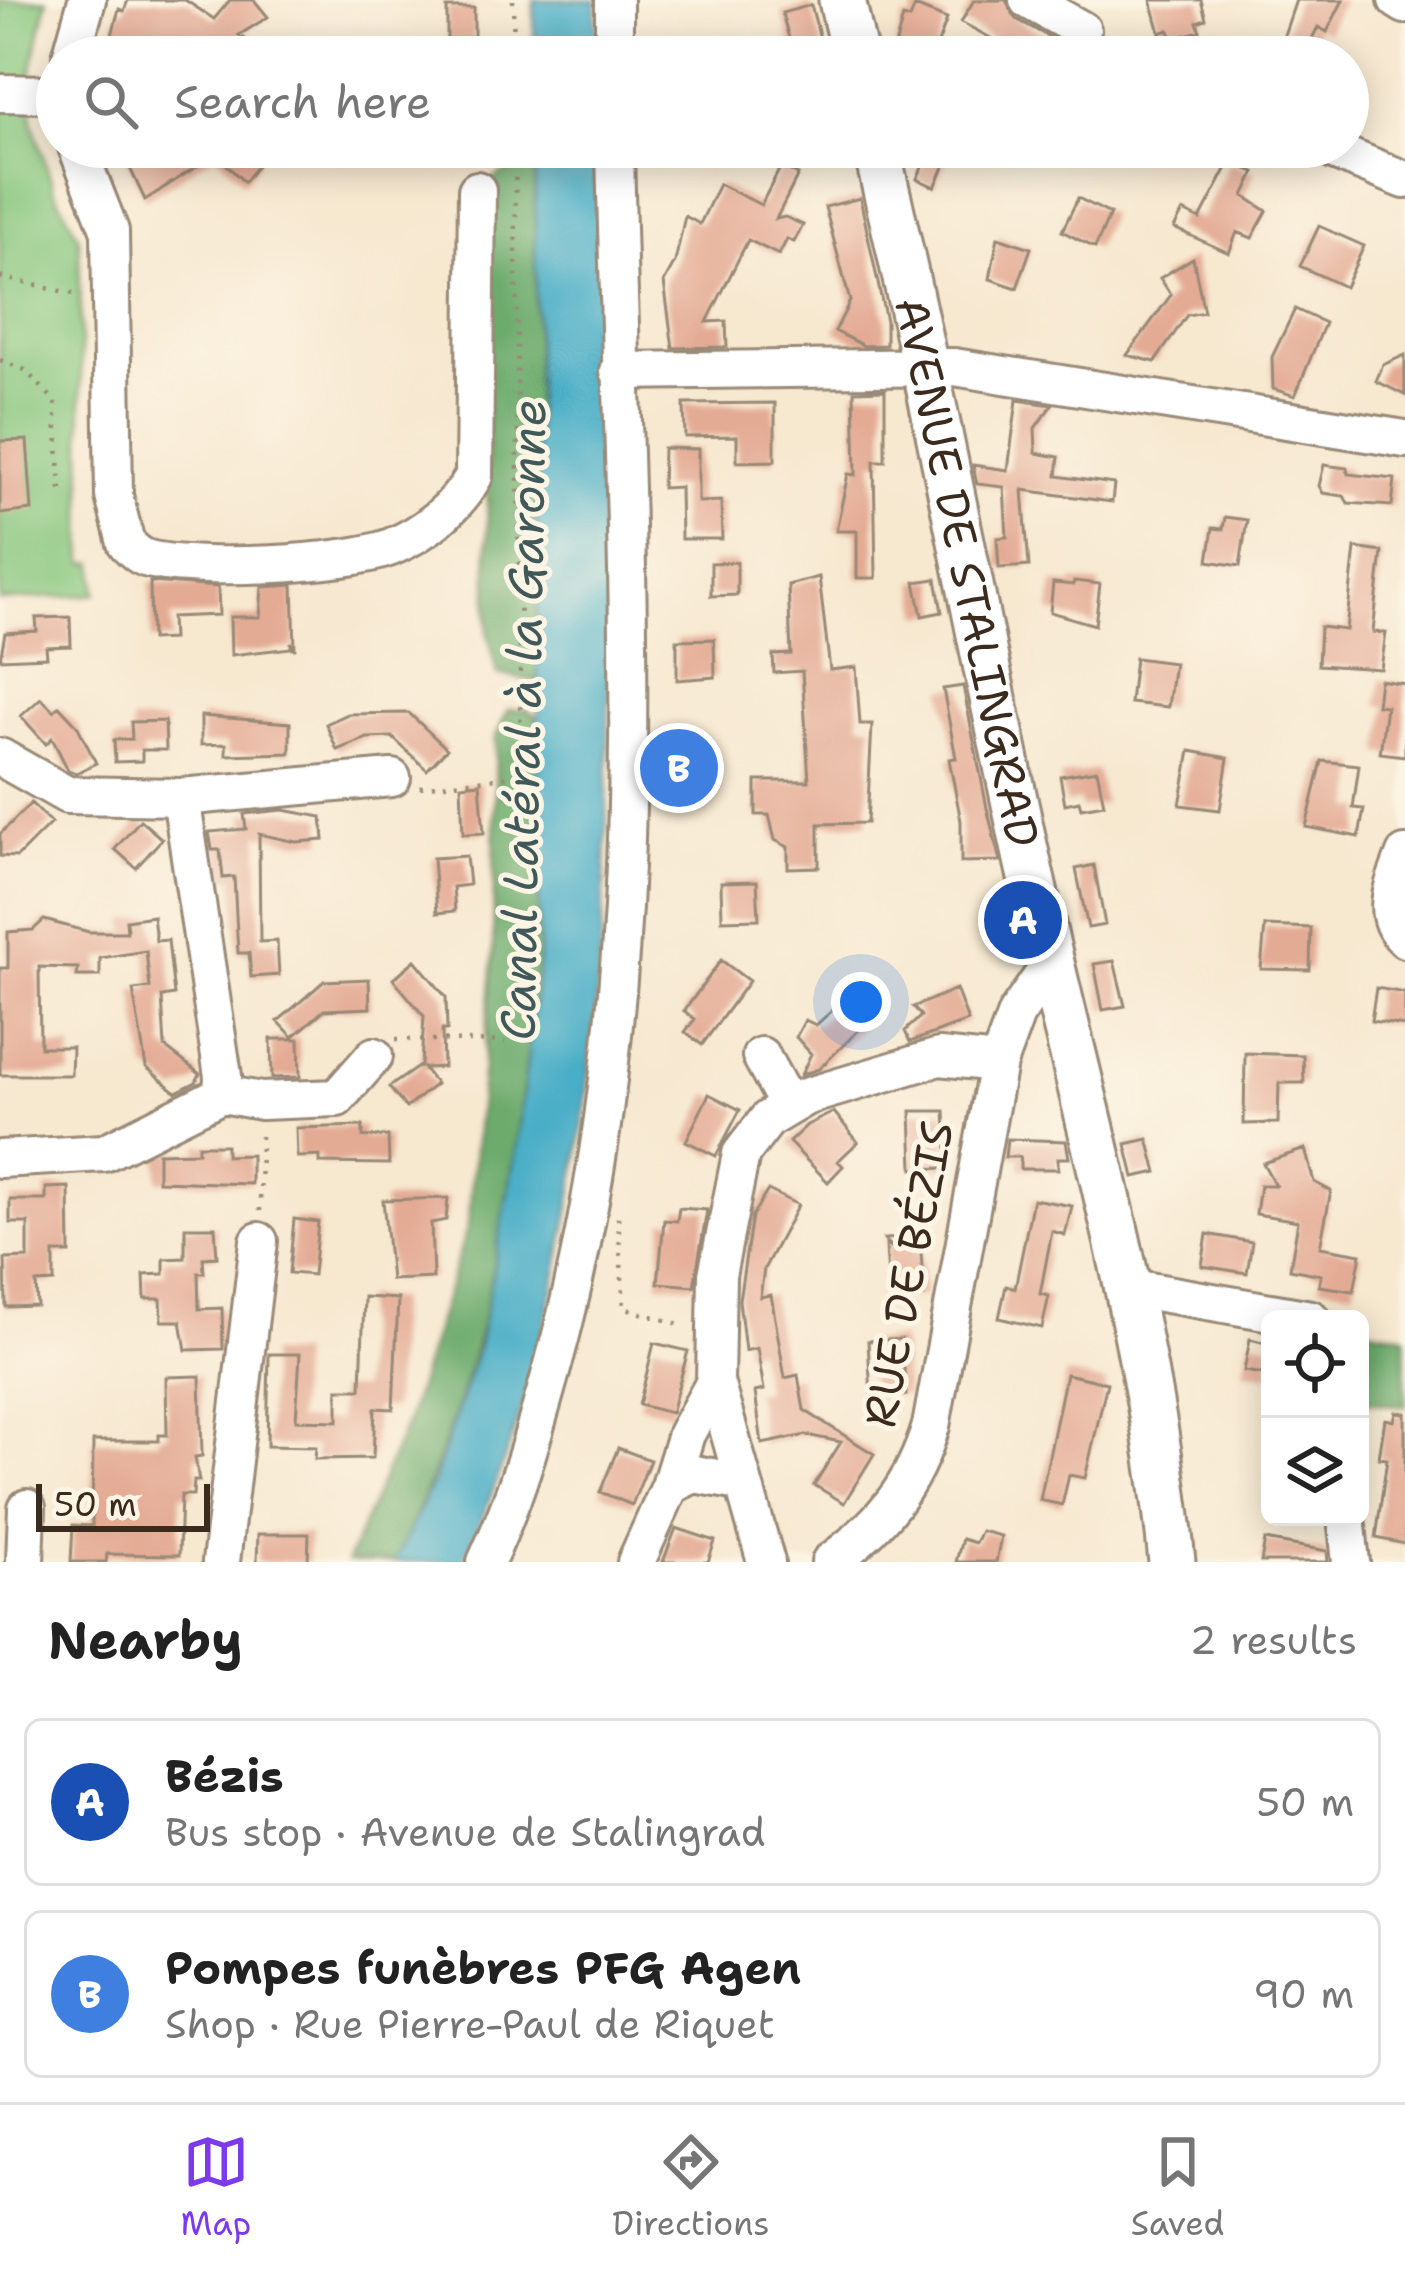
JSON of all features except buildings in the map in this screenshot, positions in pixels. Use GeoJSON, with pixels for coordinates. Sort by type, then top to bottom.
{"type":"FeatureCollection","features":[{"type":"Feature","properties":{"kind":"main road"},"geometry":{"type":"LineString","coordinates":[[842,0],[850,36]]}},
{"type":"Feature","properties":{"kind":"main road","name":"AVENUE DE STALINGRAD"},"geometry":{"type":"LineString","coordinates":[[881,168],[1057,982],[1132,1288],[1159,1431],[1172,1562]]}},
{"type":"Feature","properties":{"kind":"street"},"geometry":{"type":"LineString","coordinates":[[77,36],[87,0]]}},
{"type":"Feature","properties":{"kind":"street"},"geometry":{"type":"LineString","coordinates":[[614,0],[614,36]]}},
{"type":"Feature","properties":{"kind":"street"},"geometry":{"type":"LineString","coordinates":[[1028,0],[1082,31]]}},
{"type":"Feature","properties":{"kind":"street"},"geometry":{"type":"LineString","coordinates":[[1397,0],[1405,4]]}},
{"type":"Feature","properties":{"kind":"street"},"geometry":{"type":"LineString","coordinates":[[0,93],[36,92]]}},
{"type":"Feature","properties":{"kind":"street"},"geometry":{"type":"LineString","coordinates":[[1369,165],[1405,180]]}},
{"type":"Feature","properties":{"kind":"street"},"geometry":{"type":"LineString","coordinates":[[85,168],[110,231],[114,496],[126,544],[150,560],[300,562],[389,548],[461,500],[474,476],[477,190]]}},
{"type":"Feature","properties":{"kind":"street"},"geometry":{"type":"LineString","coordinates":[[486,1562],[515,1498],[563,1326],[591,1202],[612,1062],[625,876],[615,168]]}},
{"type":"Feature","properties":{"kind":"street"},"geometry":{"type":"LineString","coordinates":[[619,371],[926,365],[1405,439]]}},
{"type":"Feature","properties":{"kind":"street"},"geometry":{"type":"LineString","coordinates":[[0,757],[67,795],[181,797],[392,778]]}},
{"type":"Feature","properties":{"kind":"street"},"geometry":{"type":"LineString","coordinates":[[181,797],[222,1094]]}},
{"type":"Feature","properties":{"kind":"street"},"geometry":{"type":"LineString","coordinates":[[1405,854],[1389,904],[1389,917],[1405,939]]}},
{"type":"Feature","properties":{"kind":"street","name":"RUE DE BÉZIS"},"geometry":{"type":"LineString","coordinates":[[830,1562],[866,1536],[918,1470],[931,1426],[1002,1052],[1016,1014],[1057,982]]}},
{"type":"Feature","properties":{"kind":"street"},"geometry":{"type":"LineString","coordinates":[[766,1562],[715,1382],[717,1275],[741,1154],[768,1119],[788,1106],[939,1058],[1002,1052]]}},
{"type":"Feature","properties":{"kind":"street"},"geometry":{"type":"LineString","coordinates":[[0,1159],[104,1153],[222,1094],[261,1101],[337,1098],[374,1056]]}},
{"type":"Feature","properties":{"kind":"street"},"geometry":{"type":"LineString","coordinates":[[761,1056],[788,1106]]}},
{"type":"Feature","properties":{"kind":"street"},"geometry":{"type":"LineString","coordinates":[[221,1562],[259,1240]]}},
{"type":"Feature","properties":{"kind":"street"},"geometry":{"type":"LineString","coordinates":[[1132,1288],[1261,1310]]}},
{"type":"Feature","properties":{"kind":"street"},"geometry":{"type":"LineString","coordinates":[[636,1562],[670,1486],[686,1434],[715,1382]]}},
{"type":"Feature","properties":{"kind":"street"},"geometry":{"type":"LineString","coordinates":[[670,1486],[694,1474],[740,1482]]}},
{"type":"Feature","properties":{"kind":"street"},"geometry":{"type":"LineString","coordinates":[[26,1562],[27,1508]]}},
{"type":"Feature","properties":{"kind":"street"},"geometry":{"type":"LineString","coordinates":[[1347,1526],[1351,1562]]}},
{"type":"Feature","properties":{"kind":"path"},"geometry":{"type":"LineString","coordinates":[[513,0],[514,36]]}},
{"type":"Feature","properties":{"kind":"path"},"geometry":{"type":"LineString","coordinates":[[392,778],[414,788],[521,775],[514,168]]}},
{"type":"Feature","properties":{"kind":"path"},"geometry":{"type":"LineString","coordinates":[[0,277],[89,297],[110,292]]}},
{"type":"Feature","properties":{"kind":"path"},"geometry":{"type":"LineString","coordinates":[[0,360],[25,370],[55,401],[61,490]]}},
{"type":"Feature","properties":{"kind":"path"},"geometry":{"type":"LineString","coordinates":[[374,1056],[389,1039],[505,1042]]}},
{"type":"Feature","properties":{"kind":"path"},"geometry":{"type":"LineString","coordinates":[[259,1240],[261,1101]]}},
{"type":"Feature","properties":{"kind":"path"},"geometry":{"type":"LineString","coordinates":[[616,1201],[626,1279],[624,1308],[715,1334]]}},
{"type":"Feature","properties":{"kind":"green space"},"geometry":{"type":"Polygon","coordinates":[[[0,0],[47,0],[32,68],[32,120],[36,168],[47,168],[79,238],[84,563],[95,563],[96,594],[0,601],[0,0]]]}},
{"type":"Feature","properties":{"kind":"green space"},"geometry":{"type":"Polygon","coordinates":[[[535,168],[539,682],[497,674],[488,632],[487,396],[477,190],[507,171],[535,168]]]}},
{"type":"Feature","properties":{"kind":"green space"},"geometry":{"type":"Polygon","coordinates":[[[508,710],[528,710],[539,721],[541,870],[533,1036],[512,1191],[476,1345],[425,1493],[394,1562],[347,1562],[407,1421],[468,1225],[493,960],[496,736],[508,710]]]}},
{"type":"Feature","properties":{"kind":"green space"},"geometry":{"type":"Polygon","coordinates":[[[1369,1329],[1405,1335],[1405,1406],[1369,1402],[1369,1329]]]}},
{"type":"Feature","properties":{"kind":"water"},"geometry":{"type":"Polygon","coordinates":[[[534,0],[596,0],[597,36],[534,36],[534,0]]]}},
{"type":"Feature","properties":{"kind":"water"},"geometry":{"type":"Polygon","coordinates":[[[535,168],[599,168],[609,683],[605,866],[592,1048],[566,1226],[524,1398],[463,1562],[394,1562],[434,1480],[478,1347],[516,1150],[539,961],[535,168]]]}},
{"type":"Feature","properties":{"kind":"place","name":"Pompes funèbres PFG Agen"},"geometry":{"type":"Point","coordinates":[679,768]}},
{"type":"Feature","properties":{"kind":"place","name":"Bézis"},"geometry":{"type":"Point","coordinates":[1023,920]}},
{"type":"Feature","properties":{"kind":"water label","name":"Canal Latéral à la Garonne"},"geometry":{"type":"Point","coordinates":[523,720]}}]}
